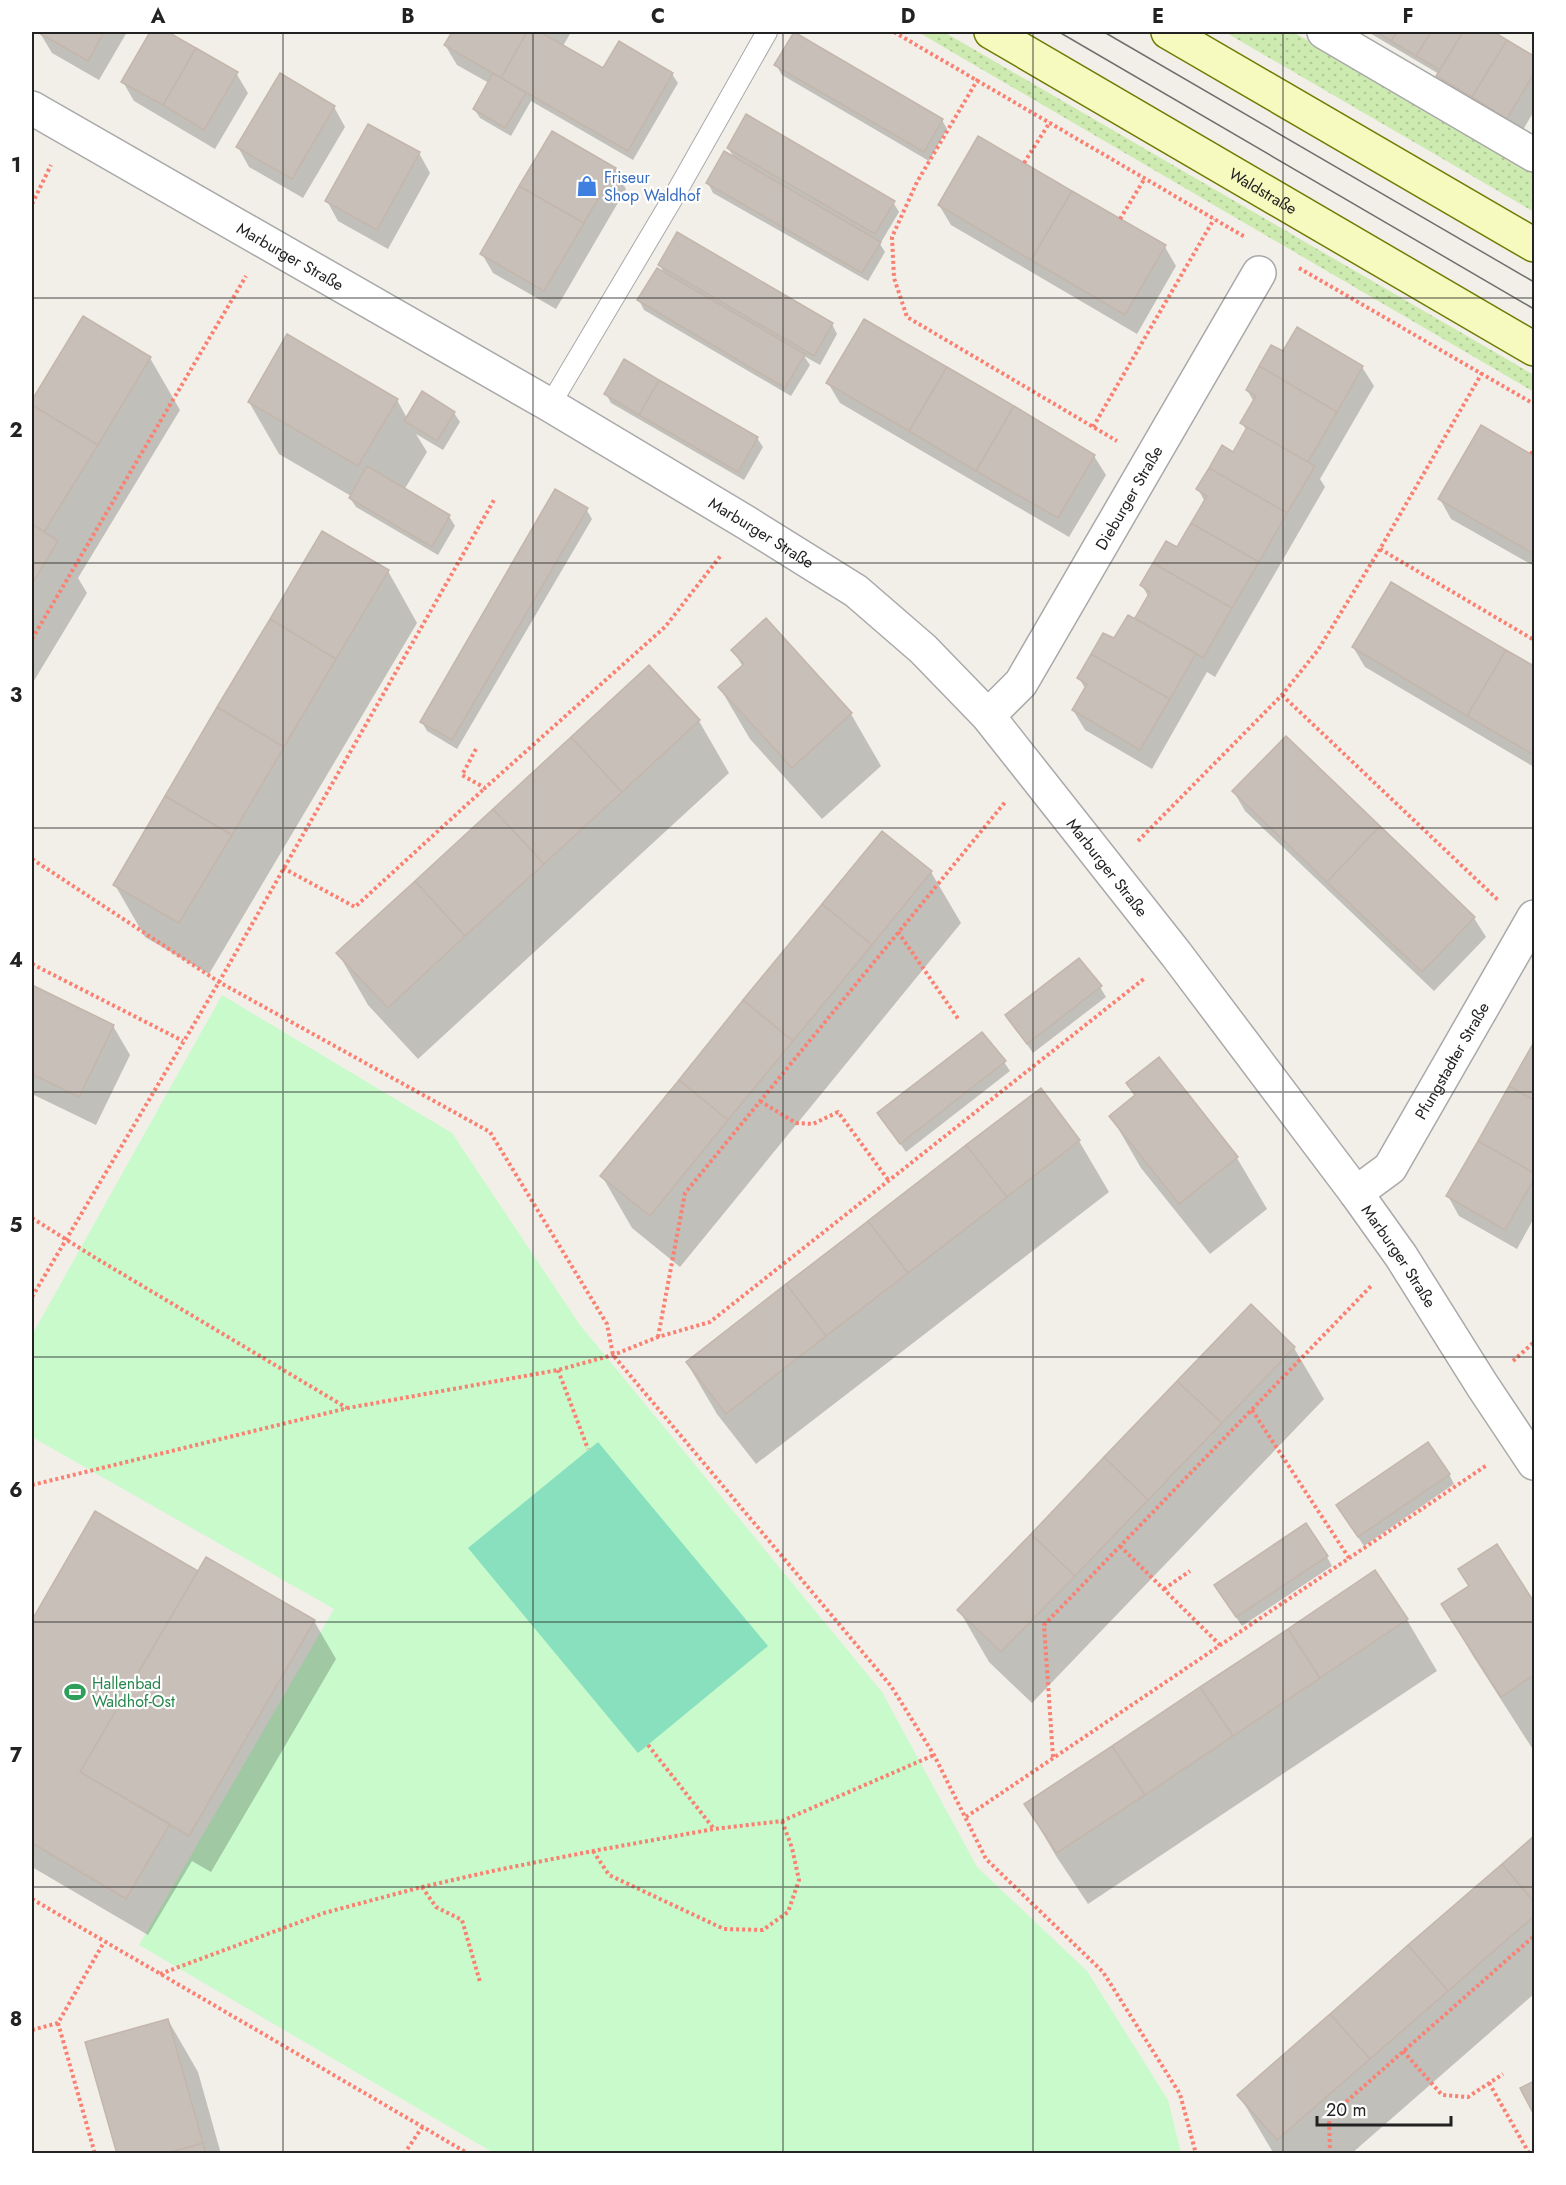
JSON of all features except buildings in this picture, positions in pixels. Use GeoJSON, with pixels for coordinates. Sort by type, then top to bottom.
{"type":"FeatureCollection","features":[{"type":"Feature","properties":{"kind":"main road","name":"Waldstraße"},"geometry":{"type":"LineString","coordinates":[[991,32],[1534,348]]}},
{"type":"Feature","properties":{"kind":"main road"},"geometry":{"type":"LineString","coordinates":[[1168,32],[1534,245]]}},
{"type":"Feature","properties":{"kind":"street"},"geometry":{"type":"LineString","coordinates":[[1324,32],[1534,155]]}},
{"type":"Feature","properties":{"kind":"street","name":"Marburger Straße"},"geometry":{"type":"LineString","coordinates":[[32,108],[550,405],[747,523],[856,591],[922,649],[988,716],[1176,954],[1401,1256],[1482,1385],[1528,1452]]}},
{"type":"Feature","properties":{"kind":"street","name":"Dieburger Straße"},"geometry":{"type":"LineString","coordinates":[[988,716],[1021,683],[1258,273]]}},
{"type":"Feature","properties":{"kind":"street","name":"Pfungstadter Straße"},"geometry":{"type":"LineString","coordinates":[[1356,1193],[1390,1168],[1532,920]]}},
{"type":"Feature","properties":{"kind":"lane"},"geometry":{"type":"LineString","coordinates":[[550,405],[674,198],[767,32]]}},
{"type":"Feature","properties":{"kind":"path"},"geometry":{"type":"LineString","coordinates":[[894,32],[1050,122],[1024,163]]}},
{"type":"Feature","properties":{"kind":"path"},"geometry":{"type":"LineString","coordinates":[[978,79],[917,182],[892,237],[894,278],[907,317],[1151,460]]}},
{"type":"Feature","properties":{"kind":"path"},"geometry":{"type":"LineString","coordinates":[[1120,219],[1145,178]]}},
{"type":"Feature","properties":{"kind":"path"},"geometry":{"type":"LineString","coordinates":[[1094,427],[1214,219]]}},
{"type":"Feature","properties":{"kind":"path"},"geometry":{"type":"LineString","coordinates":[[32,639],[266,242]]}},
{"type":"Feature","properties":{"kind":"path"},"geometry":{"type":"LineString","coordinates":[[1110,871],[1282,695],[1318,650],[1380,549],[1482,373]]}},
{"type":"Feature","properties":{"kind":"path"},"geometry":{"type":"LineString","coordinates":[[1531,454],[1534,448]]}},
{"type":"Feature","properties":{"kind":"path"},"geometry":{"type":"LineString","coordinates":[[32,1297],[219,982],[494,500]]}},
{"type":"Feature","properties":{"kind":"path"},"geometry":{"type":"LineString","coordinates":[[283,868],[355,907],[665,627],[747,523]]}},
{"type":"Feature","properties":{"kind":"path"},"geometry":{"type":"LineString","coordinates":[[1380,549],[1534,640]]}},
{"type":"Feature","properties":{"kind":"path"},"geometry":{"type":"LineString","coordinates":[[1282,695],[1497,900],[1532,920]]}},
{"type":"Feature","properties":{"kind":"path"},"geometry":{"type":"LineString","coordinates":[[476,749],[462,775],[485,788]]}},
{"type":"Feature","properties":{"kind":"path"},"geometry":{"type":"LineString","coordinates":[[658,1337],[685,1192],[1031,770]]}},
{"type":"Feature","properties":{"kind":"path"},"geometry":{"type":"LineString","coordinates":[[32,859],[219,982],[489,1132],[607,1324],[613,1355],[891,1686],[934,1755],[986,1858],[1103,1972],[1180,2094],[1196,2154]]}},
{"type":"Feature","properties":{"kind":"path"},"geometry":{"type":"LineString","coordinates":[[898,932],[959,1020]]}},
{"type":"Feature","properties":{"kind":"path"},"geometry":{"type":"LineString","coordinates":[[32,1485],[348,1408],[558,1370],[613,1355],[658,1337],[710,1322],[1176,954]]}},
{"type":"Feature","properties":{"kind":"path"},"geometry":{"type":"LineString","coordinates":[[32,964],[183,1041]]}},
{"type":"Feature","properties":{"kind":"path"},"geometry":{"type":"LineString","coordinates":[[760,1101],[796,1123],[813,1124],[838,1112],[889,1181]]}},
{"type":"Feature","properties":{"kind":"path"},"geometry":{"type":"LineString","coordinates":[[32,1218],[348,1408]]}},
{"type":"Feature","properties":{"kind":"path"},"geometry":{"type":"LineString","coordinates":[[1053,1758],[1044,1625],[1401,1256]]}},
{"type":"Feature","properties":{"kind":"path"},"geometry":{"type":"LineString","coordinates":[[558,1370],[588,1449]]}},
{"type":"Feature","properties":{"kind":"path"},"geometry":{"type":"LineString","coordinates":[[1252,1410],[1349,1558]]}},
{"type":"Feature","properties":{"kind":"path"},"geometry":{"type":"LineString","coordinates":[[966,1817],[1349,1558],[1528,1452]]}},
{"type":"Feature","properties":{"kind":"path"},"geometry":{"type":"LineString","coordinates":[[1120,1546],[1220,1645]]}},
{"type":"Feature","properties":{"kind":"path"},"geometry":{"type":"LineString","coordinates":[[1164,1589],[1190,1572]]}},
{"type":"Feature","properties":{"kind":"path"},"geometry":{"type":"LineString","coordinates":[[648,1745],[714,1829]]}},
{"type":"Feature","properties":{"kind":"path"},"geometry":{"type":"LineString","coordinates":[[160,1974],[324,1913],[422,1887],[593,1851],[714,1829],[782,1821],[934,1755]]}},
{"type":"Feature","properties":{"kind":"path"},"geometry":{"type":"LineString","coordinates":[[593,1851],[609,1875],[724,1929],[763,1930],[788,1912],[800,1880],[782,1821]]}},
{"type":"Feature","properties":{"kind":"path"},"geometry":{"type":"LineString","coordinates":[[422,1887],[436,1907],[462,1920],[480,1982]]}},
{"type":"Feature","properties":{"kind":"path"},"geometry":{"type":"LineString","coordinates":[[32,1899],[469,2154]]}},
{"type":"Feature","properties":{"kind":"path"},"geometry":{"type":"LineString","coordinates":[[1330,2154],[1329,2117],[1534,1936]]}},
{"type":"Feature","properties":{"kind":"path"},"geometry":{"type":"LineString","coordinates":[[32,2030],[58,2023],[104,1942]]}},
{"type":"Feature","properties":{"kind":"path"},"geometry":{"type":"LineString","coordinates":[[58,2023],[95,2154]]}},
{"type":"Feature","properties":{"kind":"path"},"geometry":{"type":"LineString","coordinates":[[1403,2051],[1442,2095],[1468,2097],[1503,2074]]}},
{"type":"Feature","properties":{"kind":"path"},"geometry":{"type":"LineString","coordinates":[[1489,2083],[1528,2153],[1534,2150]]}},
{"type":"Feature","properties":{"kind":"path"},"geometry":{"type":"LineString","coordinates":[[404,2154],[423,2126]]}},
{"type":"Feature","properties":{"kind":"green space"},"geometry":{"type":"Polygon","coordinates":[[[918,32],[944,32],[1534,375],[1534,392],[918,32]]]}},
{"type":"Feature","properties":{"kind":"green space"},"geometry":{"type":"Polygon","coordinates":[[[1225,32],[1293,32],[1534,172],[1534,212],[1225,32]]]}},
{"type":"Feature","properties":{"kind":"green space"},"geometry":{"type":"Polygon","coordinates":[[[222,995],[452,1133],[580,1325],[882,1692],[977,1867],[1087,1971],[1168,2100],[1181,2153],[494,2153],[139,1945],[334,1609],[32,1437],[32,1335],[222,995]]]}},
{"type":"Feature","properties":{"kind":"green space"},"geometry":{"type":"Polygon","coordinates":[[[598,1442],[768,1646],[638,1753],[468,1548],[598,1442]]]}},
{"type":"Feature","properties":{"kind":"tram line"},"geometry":{"type":"LineString","coordinates":[[1059,32],[1534,309]]}},
{"type":"Feature","properties":{"kind":"tram line"},"geometry":{"type":"LineString","coordinates":[[1104,32],[1534,282]]}},
{"type":"Feature","properties":{"kind":"place","name":"Friseur Shop Waldhof"},"geometry":{"type":"Point","coordinates":[587,186]}},
{"type":"Feature","properties":{"kind":"place","name":"Hallenbad Waldhof-Ost"},"geometry":{"type":"Point","coordinates":[75,1692]}}]}
